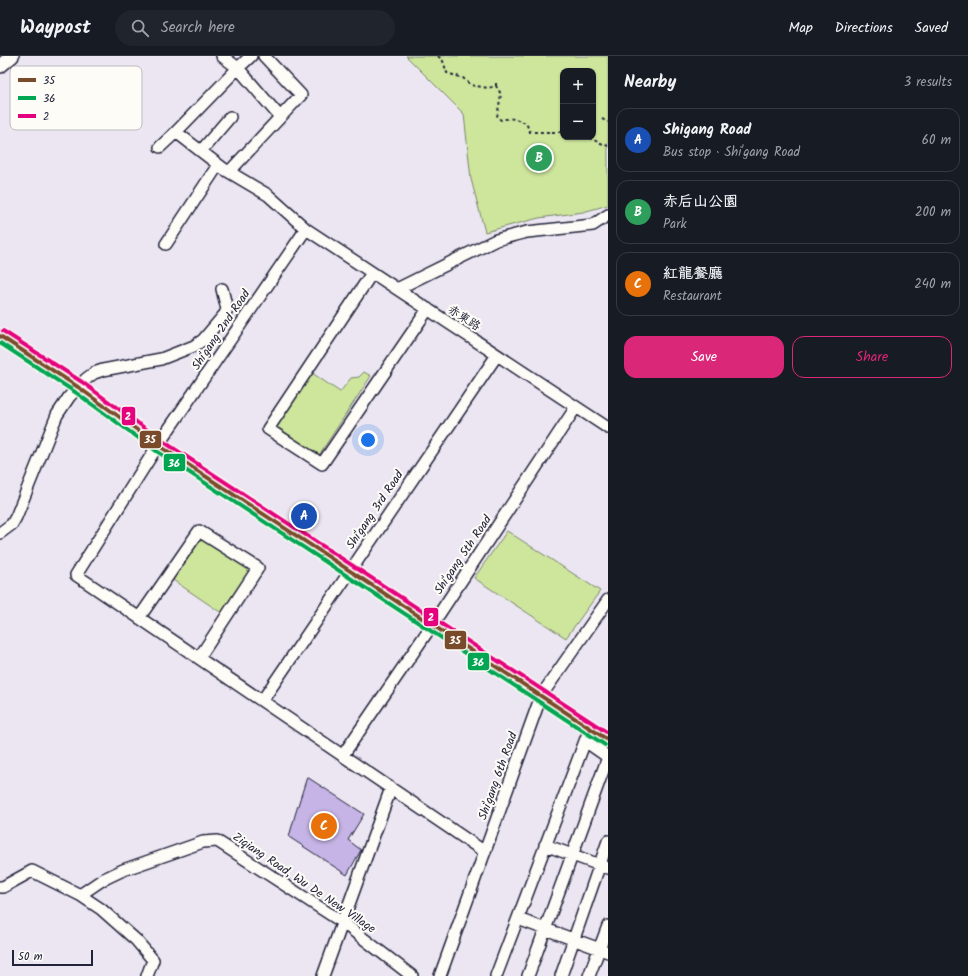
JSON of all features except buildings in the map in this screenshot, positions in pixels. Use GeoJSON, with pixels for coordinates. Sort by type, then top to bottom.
{"type":"FeatureCollection","features":[{"type":"Feature","properties":{"kind":"main road"},"geometry":{"type":"LineString","coordinates":[[0,66],[12,56]]}},
{"type":"Feature","properties":{"kind":"street"},"geometry":{"type":"LineString","coordinates":[[222,56],[238,68],[280,117]]}},
{"type":"Feature","properties":{"kind":"street"},"geometry":{"type":"LineString","coordinates":[[160,147],[250,56]]}},
{"type":"Feature","properties":{"kind":"street"},"geometry":{"type":"LineString","coordinates":[[229,172],[301,95],[264,56]]}},
{"type":"Feature","properties":{"kind":"street"},"geometry":{"type":"LineString","coordinates":[[201,152],[230,117]]}},
{"type":"Feature","properties":{"kind":"street","name":"赤東路"},"geometry":{"type":"LineString","coordinates":[[176,132],[218,165],[268,195],[306,229],[608,428]]}},
{"type":"Feature","properties":{"kind":"street"},"geometry":{"type":"LineString","coordinates":[[166,244],[218,165]]}},
{"type":"Feature","properties":{"kind":"street"},"geometry":{"type":"LineString","coordinates":[[397,289],[496,240],[527,232],[593,225],[608,215]]}},
{"type":"Feature","properties":{"kind":"street","name":"Shi'gang 2nd Road"},"geometry":{"type":"LineString","coordinates":[[139,618],[76,575],[158,445],[306,229]]}},
{"type":"Feature","properties":{"kind":"street"},"geometry":{"type":"LineString","coordinates":[[372,273],[268,429],[322,464],[428,309]]}},
{"type":"Feature","properties":{"kind":"street"},"geometry":{"type":"LineString","coordinates":[[0,533],[12,524],[61,406],[78,386],[94,373],[161,359],[194,346],[203,340],[225,314],[227,309],[222,289]]}},
{"type":"Feature","properties":{"kind":"street"},"geometry":{"type":"LineString","coordinates":[[0,336],[78,386],[158,445],[608,740]]}},
{"type":"Feature","properties":{"kind":"street","name":"Shi'gang 3rd Road"},"geometry":{"type":"LineString","coordinates":[[262,701],[497,355]]}},
{"type":"Feature","properties":{"kind":"street","name":"Shi'gang 5th Road"},"geometry":{"type":"LineString","coordinates":[[343,755],[432,625],[576,407]]}},
{"type":"Feature","properties":{"kind":"street"},"geometry":{"type":"LineString","coordinates":[[198,658],[258,568],[199,531],[139,618],[198,658],[262,701],[343,755],[485,852]]}},
{"type":"Feature","properties":{"kind":"street","name":"Shi'gang 6th Road"},"geometry":{"type":"LineString","coordinates":[[440,976],[541,696],[608,600]]}},
{"type":"Feature","properties":{"kind":"street"},"geometry":{"type":"LineString","coordinates":[[496,976],[590,728]]}},
{"type":"Feature","properties":{"kind":"street"},"geometry":{"type":"LineString","coordinates":[[528,976],[608,757],[585,741]]}},
{"type":"Feature","properties":{"kind":"street"},"geometry":{"type":"LineString","coordinates":[[323,976],[390,788]]}},
{"type":"Feature","properties":{"kind":"street","name":"Ziqiang Road, Wu De New Village"},"geometry":{"type":"LineString","coordinates":[[80,895],[102,880],[123,870],[203,842],[217,841],[342,922],[412,976]]}},
{"type":"Feature","properties":{"kind":"street"},"geometry":{"type":"LineString","coordinates":[[561,976],[574,939],[604,866],[608,841]]}},
{"type":"Feature","properties":{"kind":"street"},"geometry":{"type":"LineString","coordinates":[[545,845],[604,866]]}},
{"type":"Feature","properties":{"kind":"street"},"geometry":{"type":"LineString","coordinates":[[0,887],[3,887],[32,871],[80,895],[101,909],[136,940],[153,960],[147,976]]}},
{"type":"Feature","properties":{"kind":"street"},"geometry":{"type":"LineString","coordinates":[[518,919],[604,950]]}},
{"type":"Feature","properties":{"kind":"street"},"geometry":{"type":"LineString","coordinates":[[589,976],[604,950],[608,926]]}},
{"type":"Feature","properties":{"kind":"path"},"geometry":{"type":"LineString","coordinates":[[438,56],[443,61],[447,73],[463,78],[470,85],[488,88],[496,86]]}},
{"type":"Feature","properties":{"kind":"path"},"geometry":{"type":"LineString","coordinates":[[496,80],[496,86],[501,94],[497,117],[501,120],[515,118],[526,123],[530,132],[560,132]]}},
{"type":"Feature","properties":{"kind":"path"},"geometry":{"type":"LineString","coordinates":[[602,118],[608,122]]}},
{"type":"Feature","properties":{"kind":"path"},"geometry":{"type":"LineString","coordinates":[[593,140],[608,146]]}},
{"type":"Feature","properties":{"kind":"green space"},"geometry":{"type":"Polygon","coordinates":[[[406,56],[608,56],[608,205],[583,212],[539,218],[485,232],[471,179],[464,114],[406,56]]]}},
{"type":"Feature","properties":{"kind":"green space"},"geometry":{"type":"Polygon","coordinates":[[[364,372],[371,376],[319,455],[276,426],[312,373],[340,392],[351,378],[359,377],[364,372]]]}},
{"type":"Feature","properties":{"kind":"green space"},"geometry":{"type":"Polygon","coordinates":[[[507,531],[600,591],[566,638],[474,578],[507,531]]]}},
{"type":"Feature","properties":{"kind":"green space"},"geometry":{"type":"Polygon","coordinates":[[[200,535],[252,570],[223,614],[170,578],[200,535]]]}},
{"type":"Feature","properties":{"kind":"transit line","name":"2"},"geometry":{"type":"LineString","coordinates":[[3,331],[82,382],[161,440],[608,733]]}},
{"type":"Feature","properties":{"kind":"transit line","name":"35"},"geometry":{"type":"LineString","coordinates":[[0,336],[78,387],[158,445],[608,740]]}},
{"type":"Feature","properties":{"kind":"transit line","name":"36"},"geometry":{"type":"LineString","coordinates":[[0,343],[75,392],[155,450],[605,745]]}},
{"type":"Feature","properties":{"kind":"place","name":"赤后山公園"},"geometry":{"type":"Point","coordinates":[539,158]}},
{"type":"Feature","properties":{"kind":"place","name":"Shigang Road"},"geometry":{"type":"Point","coordinates":[304,516]}},
{"type":"Feature","properties":{"kind":"place","name":"紅龍餐廳"},"geometry":{"type":"Point","coordinates":[324,826]}}]}
